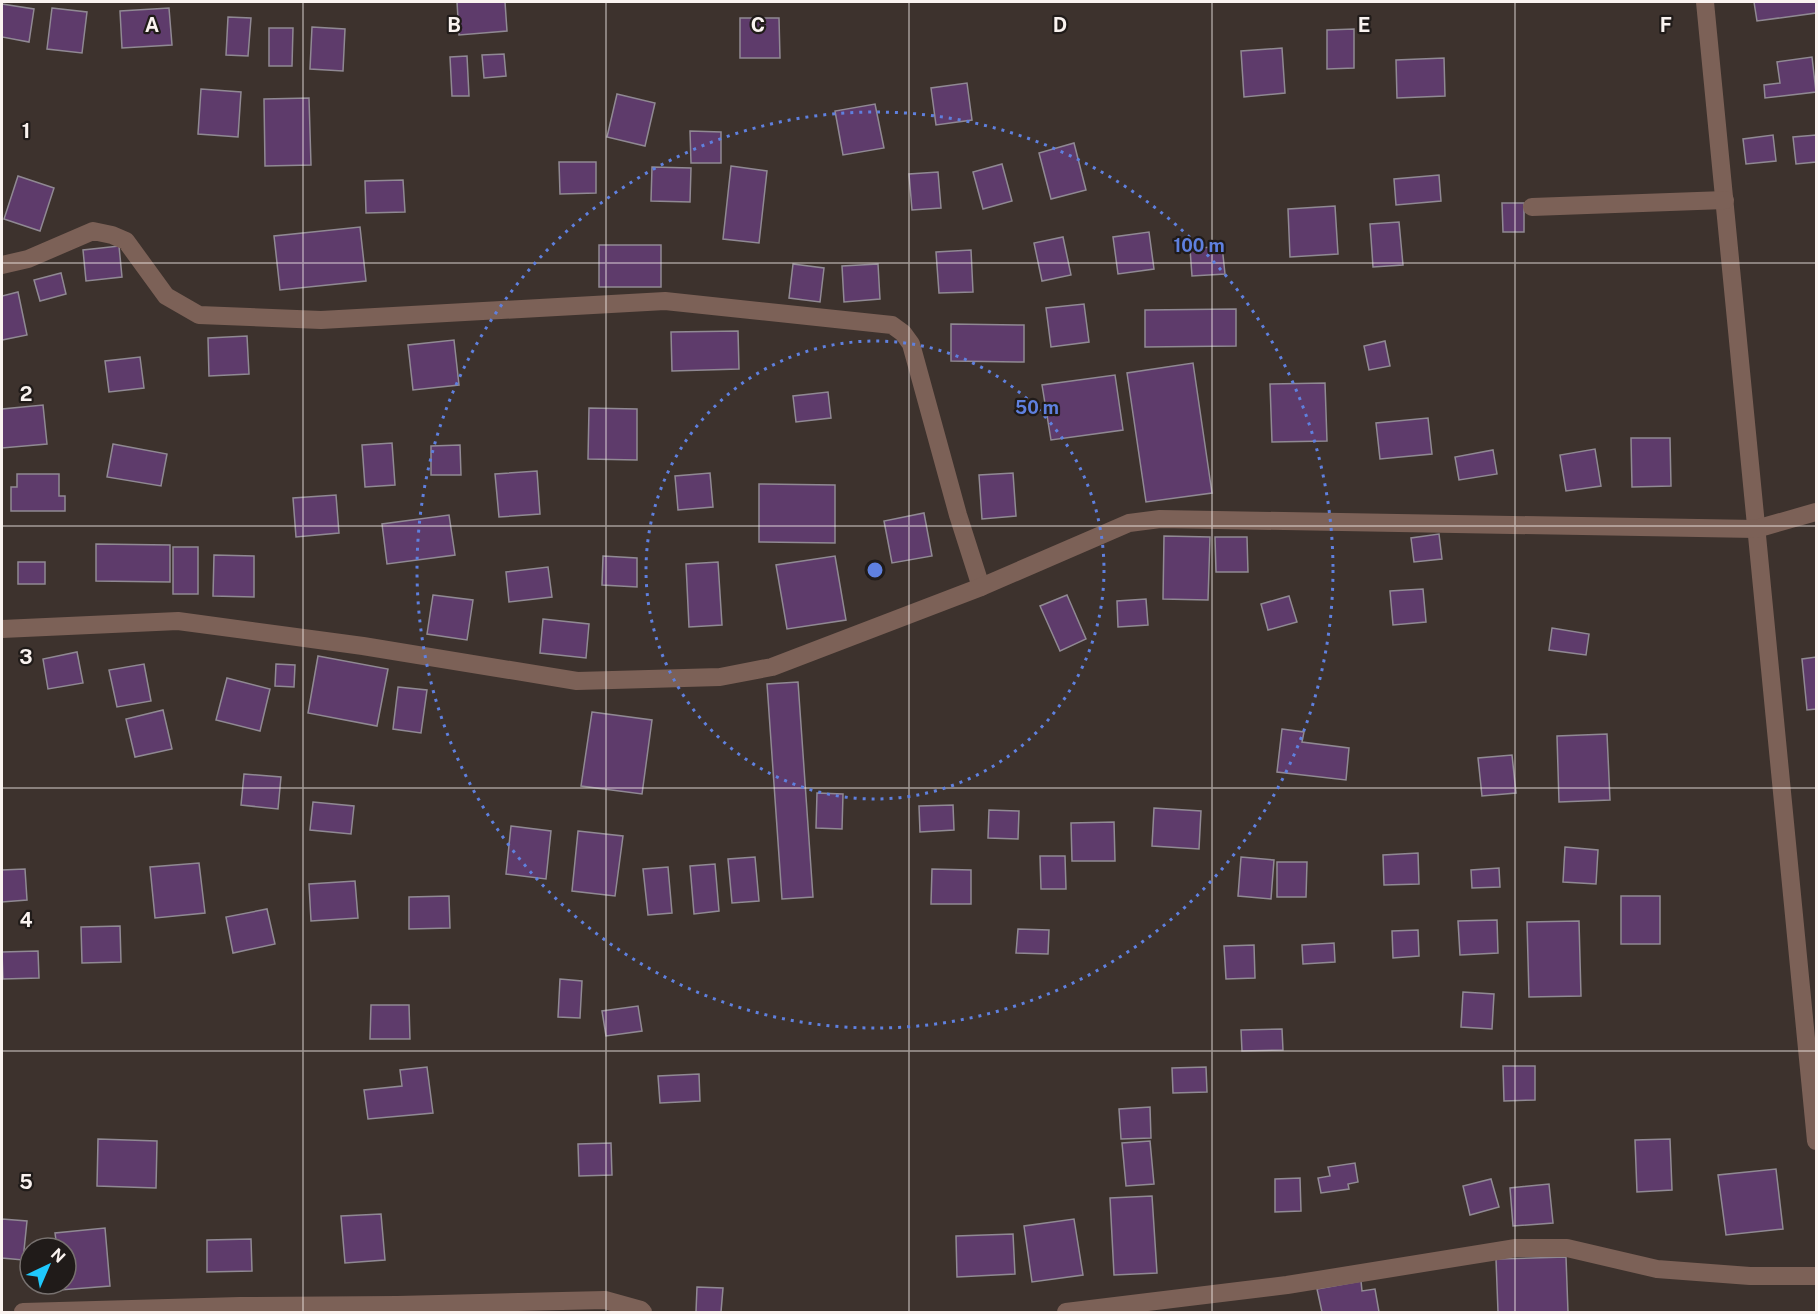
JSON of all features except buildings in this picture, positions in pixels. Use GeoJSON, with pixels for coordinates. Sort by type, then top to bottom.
{"type":"FeatureCollection","features":[{"type":"Feature","properties":{"kind":"street"},"geometry":{"type":"LineString","coordinates":[[1705,2],[1816,1141]]}},
{"type":"Feature","properties":{"kind":"street"},"geometry":{"type":"LineString","coordinates":[[1533,207],[1725,200]]}},
{"type":"Feature","properties":{"kind":"street"},"geometry":{"type":"LineString","coordinates":[[2,265],[28,260],[93,231],[126,241],[166,296],[199,315],[321,320],[665,301],[892,325],[903,333],[911,344],[957,515],[981,587]]}},
{"type":"Feature","properties":{"kind":"street"},"geometry":{"type":"LineString","coordinates":[[2,629],[178,621],[363,646],[577,681],[720,677],[772,667],[981,587],[1129,523],[1160,519],[1756,529],[1816,512]]}},
{"type":"Feature","properties":{"kind":"street"},"geometry":{"type":"LineString","coordinates":[[1066,1312],[1287,1285],[1516,1248],[1567,1248],[1657,1269],[1750,1276],[1816,1276]]}},
{"type":"Feature","properties":{"kind":"street"},"geometry":{"type":"LineString","coordinates":[[23,1312],[605,1300],[644,1312]]}}]}
